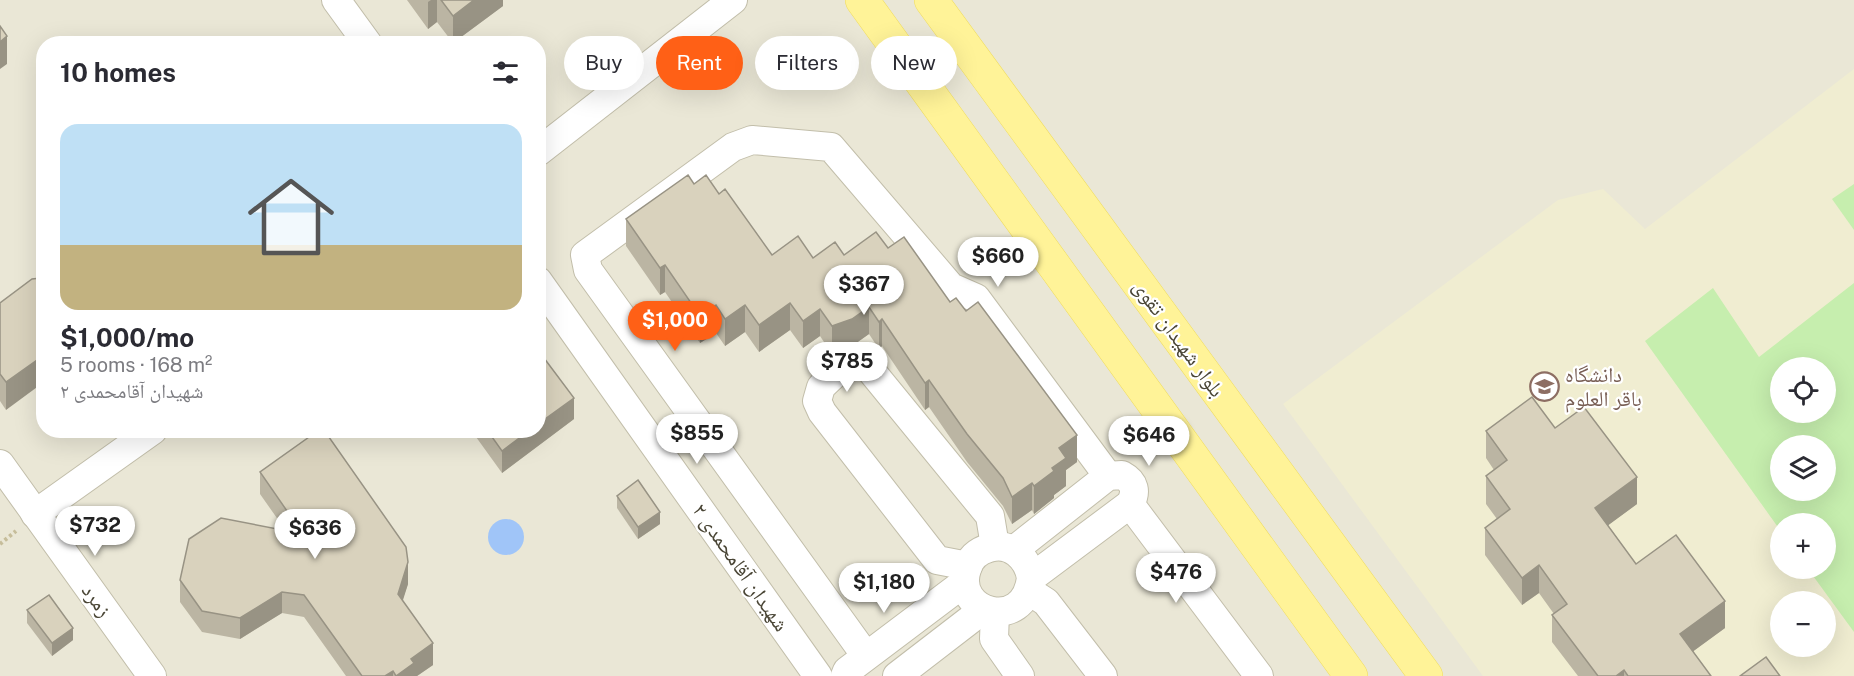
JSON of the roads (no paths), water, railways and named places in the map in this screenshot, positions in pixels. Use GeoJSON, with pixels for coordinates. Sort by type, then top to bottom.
{"type":"FeatureCollection","features":[{"type":"Feature","properties":{"kind":"main road"},"geometry":{"type":"LineString","coordinates":[[862,0],[1351,676]]}},
{"type":"Feature","properties":{"kind":"main road","name":"بلوار شهیدان تقوی"},"geometry":{"type":"LineString","coordinates":[[931,0],[1426,676]]}},
{"type":"Feature","properties":{"kind":"street"},"geometry":{"type":"LineString","coordinates":[[336,0],[362,36]]}},
{"type":"Feature","properties":{"kind":"street"},"geometry":{"type":"LineString","coordinates":[[546,146],[734,0]]}},
{"type":"Feature","properties":{"kind":"street"},"geometry":{"type":"LineString","coordinates":[[866,657],[588,270],[585,255],[733,147],[752,140],[831,147],[951,287],[976,298],[1108,476]]}},
{"type":"Feature","properties":{"kind":"street","name":"شهیدان آقامحمدی ۲"},"geometry":{"type":"LineString","coordinates":[[546,292],[818,676]]}},
{"type":"Feature","properties":{"kind":"street"},"geometry":{"type":"LineString","coordinates":[[989,611],[975,603],[966,574],[938,560],[822,412],[817,401],[821,387],[846,363],[864,362],[990,516],[1004,548],[1026,562],[1030,584],[1103,676]]}},
{"type":"Feature","properties":{"kind":"street"},"geometry":{"type":"LineString","coordinates":[[35,514],[142,438]]}},
{"type":"Feature","properties":{"kind":"street","name":"زمرد"},"geometry":{"type":"LineString","coordinates":[[0,464],[152,676]]}},
{"type":"Feature","properties":{"kind":"street"},"geometry":{"type":"LineString","coordinates":[[845,676],[847,671],[966,574],[978,552],[1004,548],[1108,476],[1122,475],[1133,484],[1135,491],[1130,504],[1030,584],[1016,607],[989,611],[897,676]]}},
{"type":"Feature","properties":{"kind":"street"},"geometry":{"type":"LineString","coordinates":[[1130,504],[1259,676]]}},
{"type":"Feature","properties":{"kind":"street"},"geometry":{"type":"LineString","coordinates":[[989,611],[994,639],[1020,676]]}},
{"type":"Feature","properties":{"kind":"water"},"geometry":{"type":"Polygon","coordinates":[[[506,519],[519,524],[524,537],[519,550],[506,555],[493,550],[488,537],[493,524],[506,519]]]}},
{"type":"Feature","properties":{"kind":"place","name":"دانشگاه باقر العلوم"},"geometry":{"type":"Point","coordinates":[1544,386]}}]}
